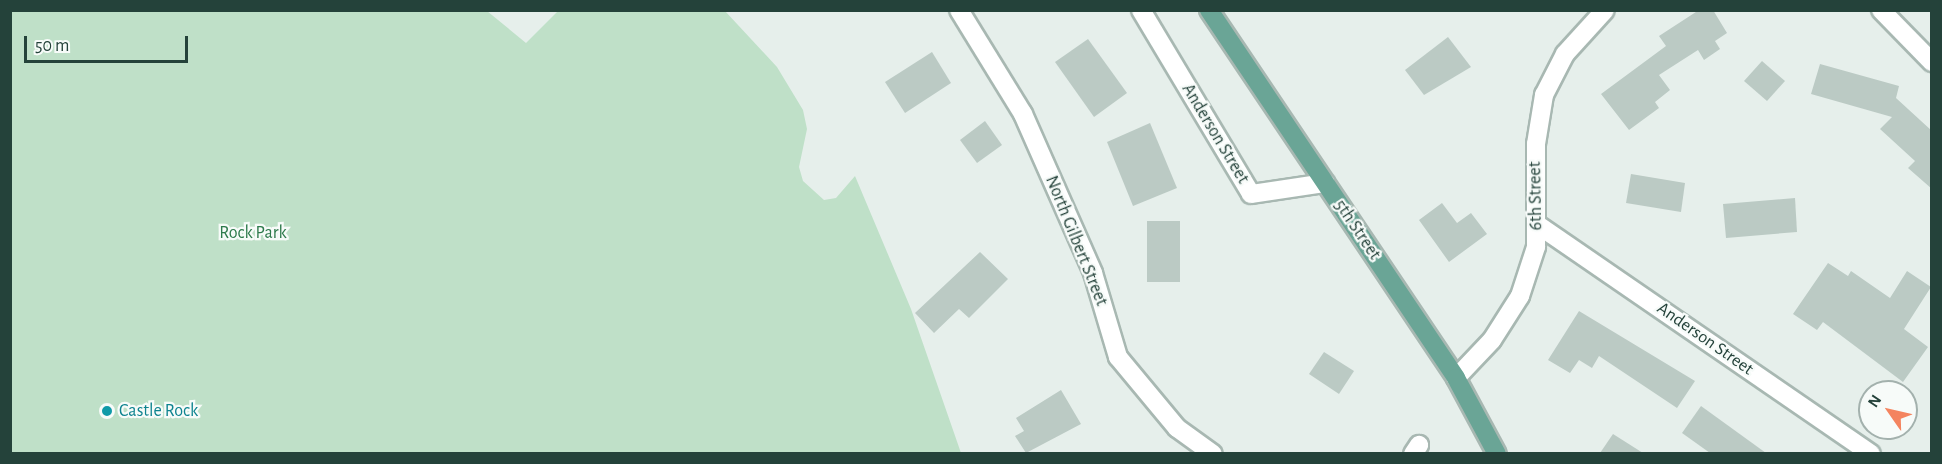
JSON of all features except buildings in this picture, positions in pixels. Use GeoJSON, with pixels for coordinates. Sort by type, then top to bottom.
{"type":"FeatureCollection","features":[{"type":"Feature","properties":{"kind":"main road","name":"5th Street"},"geometry":{"type":"LineString","coordinates":[[1209,10],[1456,378],[1497,453]]}},
{"type":"Feature","properties":{"kind":"street","name":"North Gilbert Street"},"geometry":{"type":"LineString","coordinates":[[959,10],[1023,114],[1093,273],[1118,357],[1177,428],[1213,453]]}},
{"type":"Feature","properties":{"kind":"street","name":"Anderson Street"},"geometry":{"type":"LineString","coordinates":[[1142,10],[1251,194],[1325,183]]}},
{"type":"Feature","properties":{"kind":"street","name":"6th Street"},"geometry":{"type":"LineString","coordinates":[[1456,378],[1492,340],[1520,296],[1531,268],[1538,225],[1536,144],[1544,95],[1565,54],[1605,10]]}},
{"type":"Feature","properties":{"kind":"street"},"geometry":{"type":"LineString","coordinates":[[1881,10],[1932,62]]}},
{"type":"Feature","properties":{"kind":"street","name":"Anderson Street"},"geometry":{"type":"LineString","coordinates":[[1538,225],[1871,453]]}},
{"type":"Feature","properties":{"kind":"green space","name":"Rock Park"},"geometry":{"type":"Polygon","coordinates":[[[10,11],[487,11],[526,43],[558,11],[725,11],[777,67],[803,110],[807,129],[799,167],[803,181],[824,200],[836,198],[855,176],[911,309],[961,453],[11,453],[10,11]]]}},
{"type":"Feature","properties":{"kind":"place","name":"Castle Rock"},"geometry":{"type":"Point","coordinates":[107,411]}}]}
